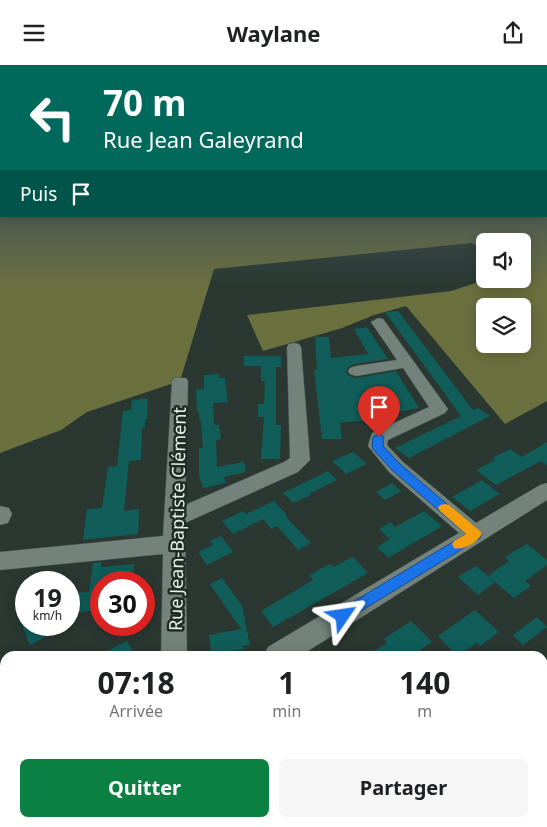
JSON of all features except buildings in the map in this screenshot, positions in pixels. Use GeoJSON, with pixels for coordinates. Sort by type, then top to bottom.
{"type":"FeatureCollection","features":[{"type":"Feature","properties":{"kind":"street"},"geometry":{"type":"LineString","coordinates":[[378,322],[439,409],[379,437],[377,446],[396,467],[475,534]]}},
{"type":"Feature","properties":{"kind":"street"},"geometry":{"type":"LineString","coordinates":[[174,519],[291,467],[300,460],[294,347]]}},
{"type":"Feature","properties":{"kind":"street"},"geometry":{"type":"LineString","coordinates":[[356,371],[407,363]]}},
{"type":"Feature","properties":{"kind":"street","name":"Rue Jean-Baptiste Clément"},"geometry":{"type":"LineString","coordinates":[[174,651],[174,519],[180,381]]}},
{"type":"Feature","properties":{"kind":"street"},"geometry":{"type":"LineString","coordinates":[[285,651],[547,490]]}},
{"type":"Feature","properties":{"kind":"street"},"geometry":{"type":"LineString","coordinates":[[0,561],[175,544]]}},
{"type":"Feature","properties":{"kind":"green space"},"geometry":{"type":"Polygon","coordinates":[[[0,218],[547,218],[547,401],[505,424],[406,306],[374,315],[342,328],[263,351],[247,315],[451,291],[476,283],[476,288],[531,288],[531,233],[476,233],[476,245],[472,243],[214,269],[180,381],[87,412],[61,430],[0,453],[0,218]]]}},
{"type":"Feature","properties":{"kind":"slow traffic"},"geometry":{"type":"LineString","coordinates":[[445,508],[475,534],[459,544]]}},
{"type":"Feature","properties":{"kind":"route"},"geometry":{"type":"LineString","coordinates":[[343,616],[475,534],[396,467],[377,446],[379,437]]}}]}
